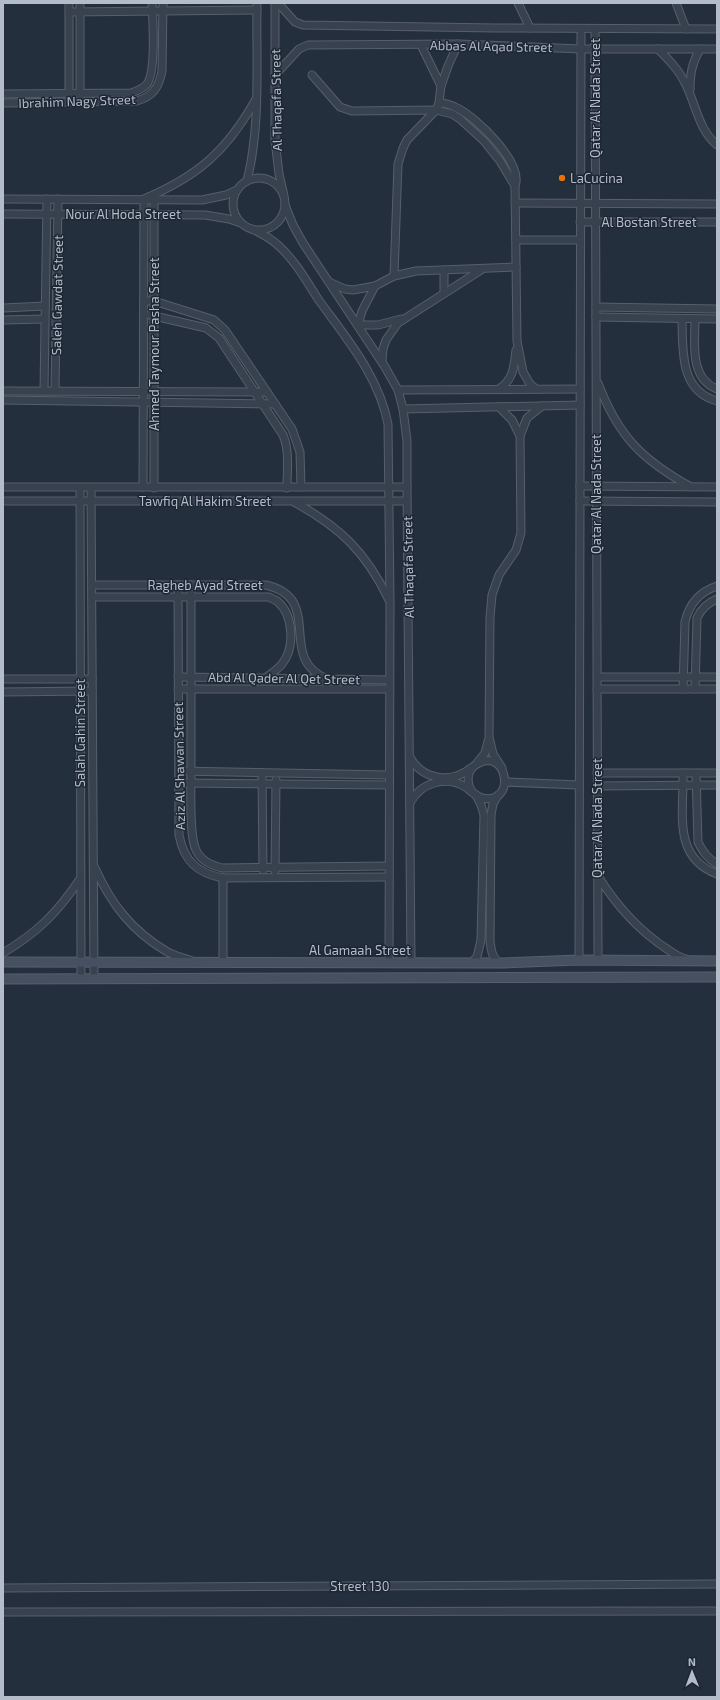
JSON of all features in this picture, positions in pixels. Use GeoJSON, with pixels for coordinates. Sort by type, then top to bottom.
{"type":"FeatureCollection","features":[{"type":"Feature","properties":{"kind":"street"},"geometry":{"type":"LineString","coordinates":[[69,3],[69,103]]}},
{"type":"Feature","properties":{"kind":"street"},"geometry":{"type":"LineString","coordinates":[[80,3],[80,103]]}},
{"type":"Feature","properties":{"kind":"street","name":"Ibrahim Nagy Street"},"geometry":{"type":"LineString","coordinates":[[3,94],[131,93],[140,90],[148,83],[152,72],[152,3]]}},
{"type":"Feature","properties":{"kind":"street","name":"Ibrahim Nagy Street"},"geometry":{"type":"LineString","coordinates":[[3,103],[80,103],[136,101],[143,99],[155,91],[160,82],[162,71],[163,3]]}},
{"type":"Feature","properties":{"kind":"street","name":"Abbas Al Aqad Street"},"geometry":{"type":"LineString","coordinates":[[276,3],[295,22],[303,25],[717,29]]}},
{"type":"Feature","properties":{"kind":"street","name":"Al Thaqafa Street"},"geometry":{"type":"LineString","coordinates":[[276,3],[275,140],[278,169],[284,196]]}},
{"type":"Feature","properties":{"kind":"street"},"geometry":{"type":"LineString","coordinates":[[518,3],[530,28]]}},
{"type":"Feature","properties":{"kind":"street"},"geometry":{"type":"LineString","coordinates":[[676,3],[686,29]]}},
{"type":"Feature","properties":{"kind":"street"},"geometry":{"type":"LineString","coordinates":[[69,12],[163,11],[257,7]]}},
{"type":"Feature","properties":{"kind":"street","name":"Al Thaqafa Street"},"geometry":{"type":"LineString","coordinates":[[247,182],[254,144],[256,118],[257,7]]}},
{"type":"Feature","properties":{"kind":"street","name":"Qatar Al Nada Street"},"geometry":{"type":"LineString","coordinates":[[579,960],[581,28]]}},
{"type":"Feature","properties":{"kind":"street","name":"Qatar Al Nada Street"},"geometry":{"type":"LineString","coordinates":[[595,28],[598,960]]}},
{"type":"Feature","properties":{"kind":"street"},"geometry":{"type":"LineString","coordinates":[[394,276],[398,169],[400,156],[410,137],[437,106],[441,86],[458,44]]}},
{"type":"Feature","properties":{"kind":"street","name":"Abbas Al Aqad Street"},"geometry":{"type":"LineString","coordinates":[[276,74],[299,49],[308,46],[458,44],[581,49],[717,50]]}},
{"type":"Feature","properties":{"kind":"street"},"geometry":{"type":"LineString","coordinates":[[421,45],[441,86]]}},
{"type":"Feature","properties":{"kind":"street"},"geometry":{"type":"LineString","coordinates":[[658,49],[677,70],[690,94],[702,128],[710,140],[717,145]]}},
{"type":"Feature","properties":{"kind":"street"},"geometry":{"type":"LineString","coordinates":[[690,94],[691,69],[694,59],[700,49]]}},
{"type":"Feature","properties":{"kind":"street"},"geometry":{"type":"LineString","coordinates":[[312,75],[340,107],[352,111],[437,106],[456,108],[478,123],[489,133],[513,167],[517,177],[515,186],[517,341],[523,372],[530,384],[536,389]]}},
{"type":"Feature","properties":{"kind":"street"},"geometry":{"type":"LineString","coordinates":[[148,83],[155,91]]}},
{"type":"Feature","properties":{"kind":"street"},"geometry":{"type":"LineString","coordinates":[[144,199],[168,189],[190,176],[210,160],[228,142],[256,99]]}},
{"type":"Feature","properties":{"kind":"street"},"geometry":{"type":"LineString","coordinates":[[254,179],[269,180],[280,189],[284,196],[285,205],[280,220],[266,229],[252,229],[241,223],[234,210],[233,203],[237,190],[247,182],[254,179]]}},
{"type":"Feature","properties":{"kind":"street","name":"Nour Al Hoda Street"},"geometry":{"type":"LineString","coordinates":[[3,199],[202,200],[237,190]]}},
{"type":"Feature","properties":{"kind":"street","name":"Saleh Gawdat Street"},"geometry":{"type":"LineString","coordinates":[[44,391],[47,199]]}},
{"type":"Feature","properties":{"kind":"street","name":"Saleh Gawdat Street"},"geometry":{"type":"LineString","coordinates":[[55,391],[58,199]]}},
{"type":"Feature","properties":{"kind":"street","name":"Ahmed Taymour Pasha Street"},"geometry":{"type":"LineString","coordinates":[[143,488],[144,199]]}},
{"type":"Feature","properties":{"kind":"street","name":"Ahmed Taymour Pasha Street"},"geometry":{"type":"LineString","coordinates":[[154,199],[154,488]]}},
{"type":"Feature","properties":{"kind":"street","name":"Al Bostan Street"},"geometry":{"type":"LineString","coordinates":[[515,203],[717,204]]}},
{"type":"Feature","properties":{"kind":"street","name":"Al Thaqafa Street"},"geometry":{"type":"LineString","coordinates":[[285,205],[298,234],[382,362],[398,390],[404,409],[407,441],[411,963]]}},
{"type":"Feature","properties":{"kind":"street","name":"Nour Al Hoda Street"},"geometry":{"type":"LineString","coordinates":[[3,214],[205,215],[229,219],[241,223]]}},
{"type":"Feature","properties":{"kind":"street","name":"Al Bostan Street"},"geometry":{"type":"LineString","coordinates":[[580,222],[717,222]]}},
{"type":"Feature","properties":{"kind":"street","name":"Al Thaqafa Street"},"geometry":{"type":"LineString","coordinates":[[252,229],[272,240],[288,256],[372,377],[382,400],[388,424],[390,488],[388,866],[389,963]]}},
{"type":"Feature","properties":{"kind":"street"},"geometry":{"type":"LineString","coordinates":[[516,240],[580,240]]}},
{"type":"Feature","properties":{"kind":"street"},"geometry":{"type":"LineString","coordinates":[[329,282],[345,289],[353,290],[374,286],[394,276],[416,271],[516,267]]}},
{"type":"Feature","properties":{"kind":"street"},"geometry":{"type":"LineString","coordinates":[[382,362],[382,349],[388,335],[394,327],[407,316],[482,269]]}},
{"type":"Feature","properties":{"kind":"street"},"geometry":{"type":"LineString","coordinates":[[444,270],[444,293]]}},
{"type":"Feature","properties":{"kind":"street"},"geometry":{"type":"LineString","coordinates":[[374,286],[362,311],[358,325],[384,324],[407,316]]}},
{"type":"Feature","properties":{"kind":"street"},"geometry":{"type":"LineString","coordinates":[[3,308],[45,303],[57,300]]}},
{"type":"Feature","properties":{"kind":"street"},"geometry":{"type":"LineString","coordinates":[[144,301],[154,301],[208,318],[219,324],[231,339],[292,429],[299,444],[301,487]]}},
{"type":"Feature","properties":{"kind":"street"},"geometry":{"type":"LineString","coordinates":[[596,307],[717,309]]}},
{"type":"Feature","properties":{"kind":"street"},"geometry":{"type":"LineString","coordinates":[[144,315],[154,315],[210,330],[218,338],[279,428],[286,444],[288,455],[287,488]]}},
{"type":"Feature","properties":{"kind":"street"},"geometry":{"type":"LineString","coordinates":[[596,317],[717,319]]}},
{"type":"Feature","properties":{"kind":"street"},"geometry":{"type":"LineString","coordinates":[[3,320],[45,319]]}},
{"type":"Feature","properties":{"kind":"street"},"geometry":{"type":"LineString","coordinates":[[682,319],[683,354],[687,373],[697,390],[705,396],[717,401]]}},
{"type":"Feature","properties":{"kind":"street"},"geometry":{"type":"LineString","coordinates":[[694,319],[695,359],[697,368],[707,384],[717,389]]}},
{"type":"Feature","properties":{"kind":"street"},"geometry":{"type":"LineString","coordinates":[[498,389],[508,382],[511,377],[517,341]]}},
{"type":"Feature","properties":{"kind":"street"},"geometry":{"type":"LineString","coordinates":[[596,379],[607,407],[619,427],[638,450],[668,474],[691,487]]}},
{"type":"Feature","properties":{"kind":"street"},"geometry":{"type":"LineString","coordinates":[[398,390],[580,389]]}},
{"type":"Feature","properties":{"kind":"street"},"geometry":{"type":"LineString","coordinates":[[3,391],[267,392]]}},
{"type":"Feature","properties":{"kind":"street"},"geometry":{"type":"LineString","coordinates":[[3,400],[275,404]]}},
{"type":"Feature","properties":{"kind":"street"},"geometry":{"type":"LineString","coordinates":[[404,409],[580,405]]}},
{"type":"Feature","properties":{"kind":"street"},"geometry":{"type":"LineString","coordinates":[[503,978],[503,964],[497,961],[494,957],[490,940],[493,804],[503,789],[505,782],[505,775],[493,754],[489,737],[491,606],[495,585],[516,550],[521,533],[520,436],[527,418],[542,406]]}},
{"type":"Feature","properties":{"kind":"street"},"geometry":{"type":"LineString","coordinates":[[499,407],[512,420],[520,436]]}},
{"type":"Feature","properties":{"kind":"street"},"geometry":{"type":"LineString","coordinates":[[580,486],[717,487]]}},
{"type":"Feature","properties":{"kind":"street","name":"Tawfiq Al Hakim Street"},"geometry":{"type":"LineString","coordinates":[[3,487],[407,487]]}},
{"type":"Feature","properties":{"kind":"street","name":"Salah Gahin Street"},"geometry":{"type":"LineString","coordinates":[[80,488],[81,979]]}},
{"type":"Feature","properties":{"kind":"street","name":"Salah Gahin Street"},"geometry":{"type":"LineString","coordinates":[[91,488],[94,979]]}},
{"type":"Feature","properties":{"kind":"street","name":"Tawfiq Al Hakim Street"},"geometry":{"type":"LineString","coordinates":[[3,501],[407,501]]}},
{"type":"Feature","properties":{"kind":"street"},"geometry":{"type":"LineString","coordinates":[[292,501],[333,526],[351,542],[367,560],[380,580],[390,602]]}},
{"type":"Feature","properties":{"kind":"street"},"geometry":{"type":"LineString","coordinates":[[580,501],[717,502]]}},
{"type":"Feature","properties":{"kind":"street","name":"Ragheb Ayad Street"},"geometry":{"type":"LineString","coordinates":[[92,585],[266,584],[278,587],[288,594],[295,604],[298,616],[301,650],[304,660],[310,669],[318,675],[328,679]]}},
{"type":"Feature","properties":{"kind":"street","name":"Aziz Al Shawan Street"},"geometry":{"type":"LineString","coordinates":[[178,585],[179,835],[184,851],[193,865],[202,872],[223,878],[389,877]]}},
{"type":"Feature","properties":{"kind":"street","name":"Aziz Al Shawan Street"},"geometry":{"type":"LineString","coordinates":[[191,585],[190,783],[193,839],[196,850],[202,859],[211,865],[222,868],[388,866]]}},
{"type":"Feature","properties":{"kind":"street"},"geometry":{"type":"LineString","coordinates":[[683,689],[685,622],[687,614],[696,599],[702,593],[717,586]]}},
{"type":"Feature","properties":{"kind":"street","name":"Ragheb Ayad Street"},"geometry":{"type":"LineString","coordinates":[[92,597],[260,596],[268,597],[277,601],[289,621],[291,643],[288,654],[282,664],[265,678]]}},
{"type":"Feature","properties":{"kind":"street"},"geometry":{"type":"LineString","coordinates":[[695,689],[697,618],[701,610],[707,604],[717,600]]}},
{"type":"Feature","properties":{"kind":"street"},"geometry":{"type":"LineString","coordinates":[[597,677],[717,677]]}},
{"type":"Feature","properties":{"kind":"street","name":"Abd Al Qader Al Qet Street"},"geometry":{"type":"LineString","coordinates":[[178,678],[389,680]]}},
{"type":"Feature","properties":{"kind":"street"},"geometry":{"type":"LineString","coordinates":[[3,679],[92,679]]}},
{"type":"Feature","properties":{"kind":"street","name":"Abd Al Qader Al Qet Street"},"geometry":{"type":"LineString","coordinates":[[178,689],[389,689]]}},
{"type":"Feature","properties":{"kind":"street"},"geometry":{"type":"LineString","coordinates":[[597,689],[717,689]]}},
{"type":"Feature","properties":{"kind":"street"},"geometry":{"type":"LineString","coordinates":[[3,692],[92,691]]}},
{"type":"Feature","properties":{"kind":"street"},"geometry":{"type":"LineString","coordinates":[[471,963],[477,957],[481,940],[484,815],[482,805],[469,787],[468,780],[469,773],[484,753],[489,737]]}},
{"type":"Feature","properties":{"kind":"street"},"geometry":{"type":"LineString","coordinates":[[409,755],[418,767],[426,773],[436,777],[456,777],[481,762],[489,761],[496,763],[502,768]]}},
{"type":"Feature","properties":{"kind":"street"},"geometry":{"type":"LineString","coordinates":[[179,771],[389,775]]}},
{"type":"Feature","properties":{"kind":"street"},"geometry":{"type":"LineString","coordinates":[[262,773],[263,877]]}},
{"type":"Feature","properties":{"kind":"street"},"geometry":{"type":"LineString","coordinates":[[275,877],[276,773]]}},
{"type":"Feature","properties":{"kind":"street"},"geometry":{"type":"LineString","coordinates":[[597,773],[717,773]]}},
{"type":"Feature","properties":{"kind":"street"},"geometry":{"type":"LineString","coordinates":[[683,773],[683,828],[686,845],[691,856],[699,865],[717,874]]}},
{"type":"Feature","properties":{"kind":"street"},"geometry":{"type":"LineString","coordinates":[[696,773],[698,842],[702,852],[717,864]]}},
{"type":"Feature","properties":{"kind":"street"},"geometry":{"type":"LineString","coordinates":[[410,803],[421,789],[439,782],[457,783],[475,794],[487,799],[498,795]]}},
{"type":"Feature","properties":{"kind":"street"},"geometry":{"type":"LineString","coordinates":[[505,782],[579,786]]}},
{"type":"Feature","properties":{"kind":"street"},"geometry":{"type":"LineString","coordinates":[[179,783],[389,785]]}},
{"type":"Feature","properties":{"kind":"street"},"geometry":{"type":"LineString","coordinates":[[597,786],[717,785]]}},
{"type":"Feature","properties":{"kind":"street"},"geometry":{"type":"LineString","coordinates":[[93,866],[106,892],[122,915],[143,936],[167,952],[194,962]]}},
{"type":"Feature","properties":{"kind":"street"},"geometry":{"type":"LineString","coordinates":[[597,875],[620,908],[639,928],[682,958],[694,961]]}},
{"type":"Feature","properties":{"kind":"street"},"geometry":{"type":"LineString","coordinates":[[223,878],[223,962]]}},
{"type":"Feature","properties":{"kind":"street"},"geometry":{"type":"LineString","coordinates":[[3,953],[26,939],[47,922],[65,902],[80,879]]}},
{"type":"Feature","properties":{"kind":"street","name":"Al Gamaah Street"},"geometry":{"type":"LineString","coordinates":[[3,962],[503,964],[579,960],[717,961]]}},
{"type":"Feature","properties":{"kind":"street"},"geometry":{"type":"LineString","coordinates":[[3,979],[717,977]]}},
{"type":"Feature","properties":{"kind":"street","name":"Street 130"},"geometry":{"type":"LineString","coordinates":[[3,1588],[717,1584]]}},
{"type":"Feature","properties":{"kind":"street","name":"Street 130"},"geometry":{"type":"LineString","coordinates":[[3,1612],[717,1611]]}},
{"type":"Feature","properties":{"kind":"place","name":"LaCucina"},"geometry":{"type":"Point","coordinates":[562,178]}}]}
